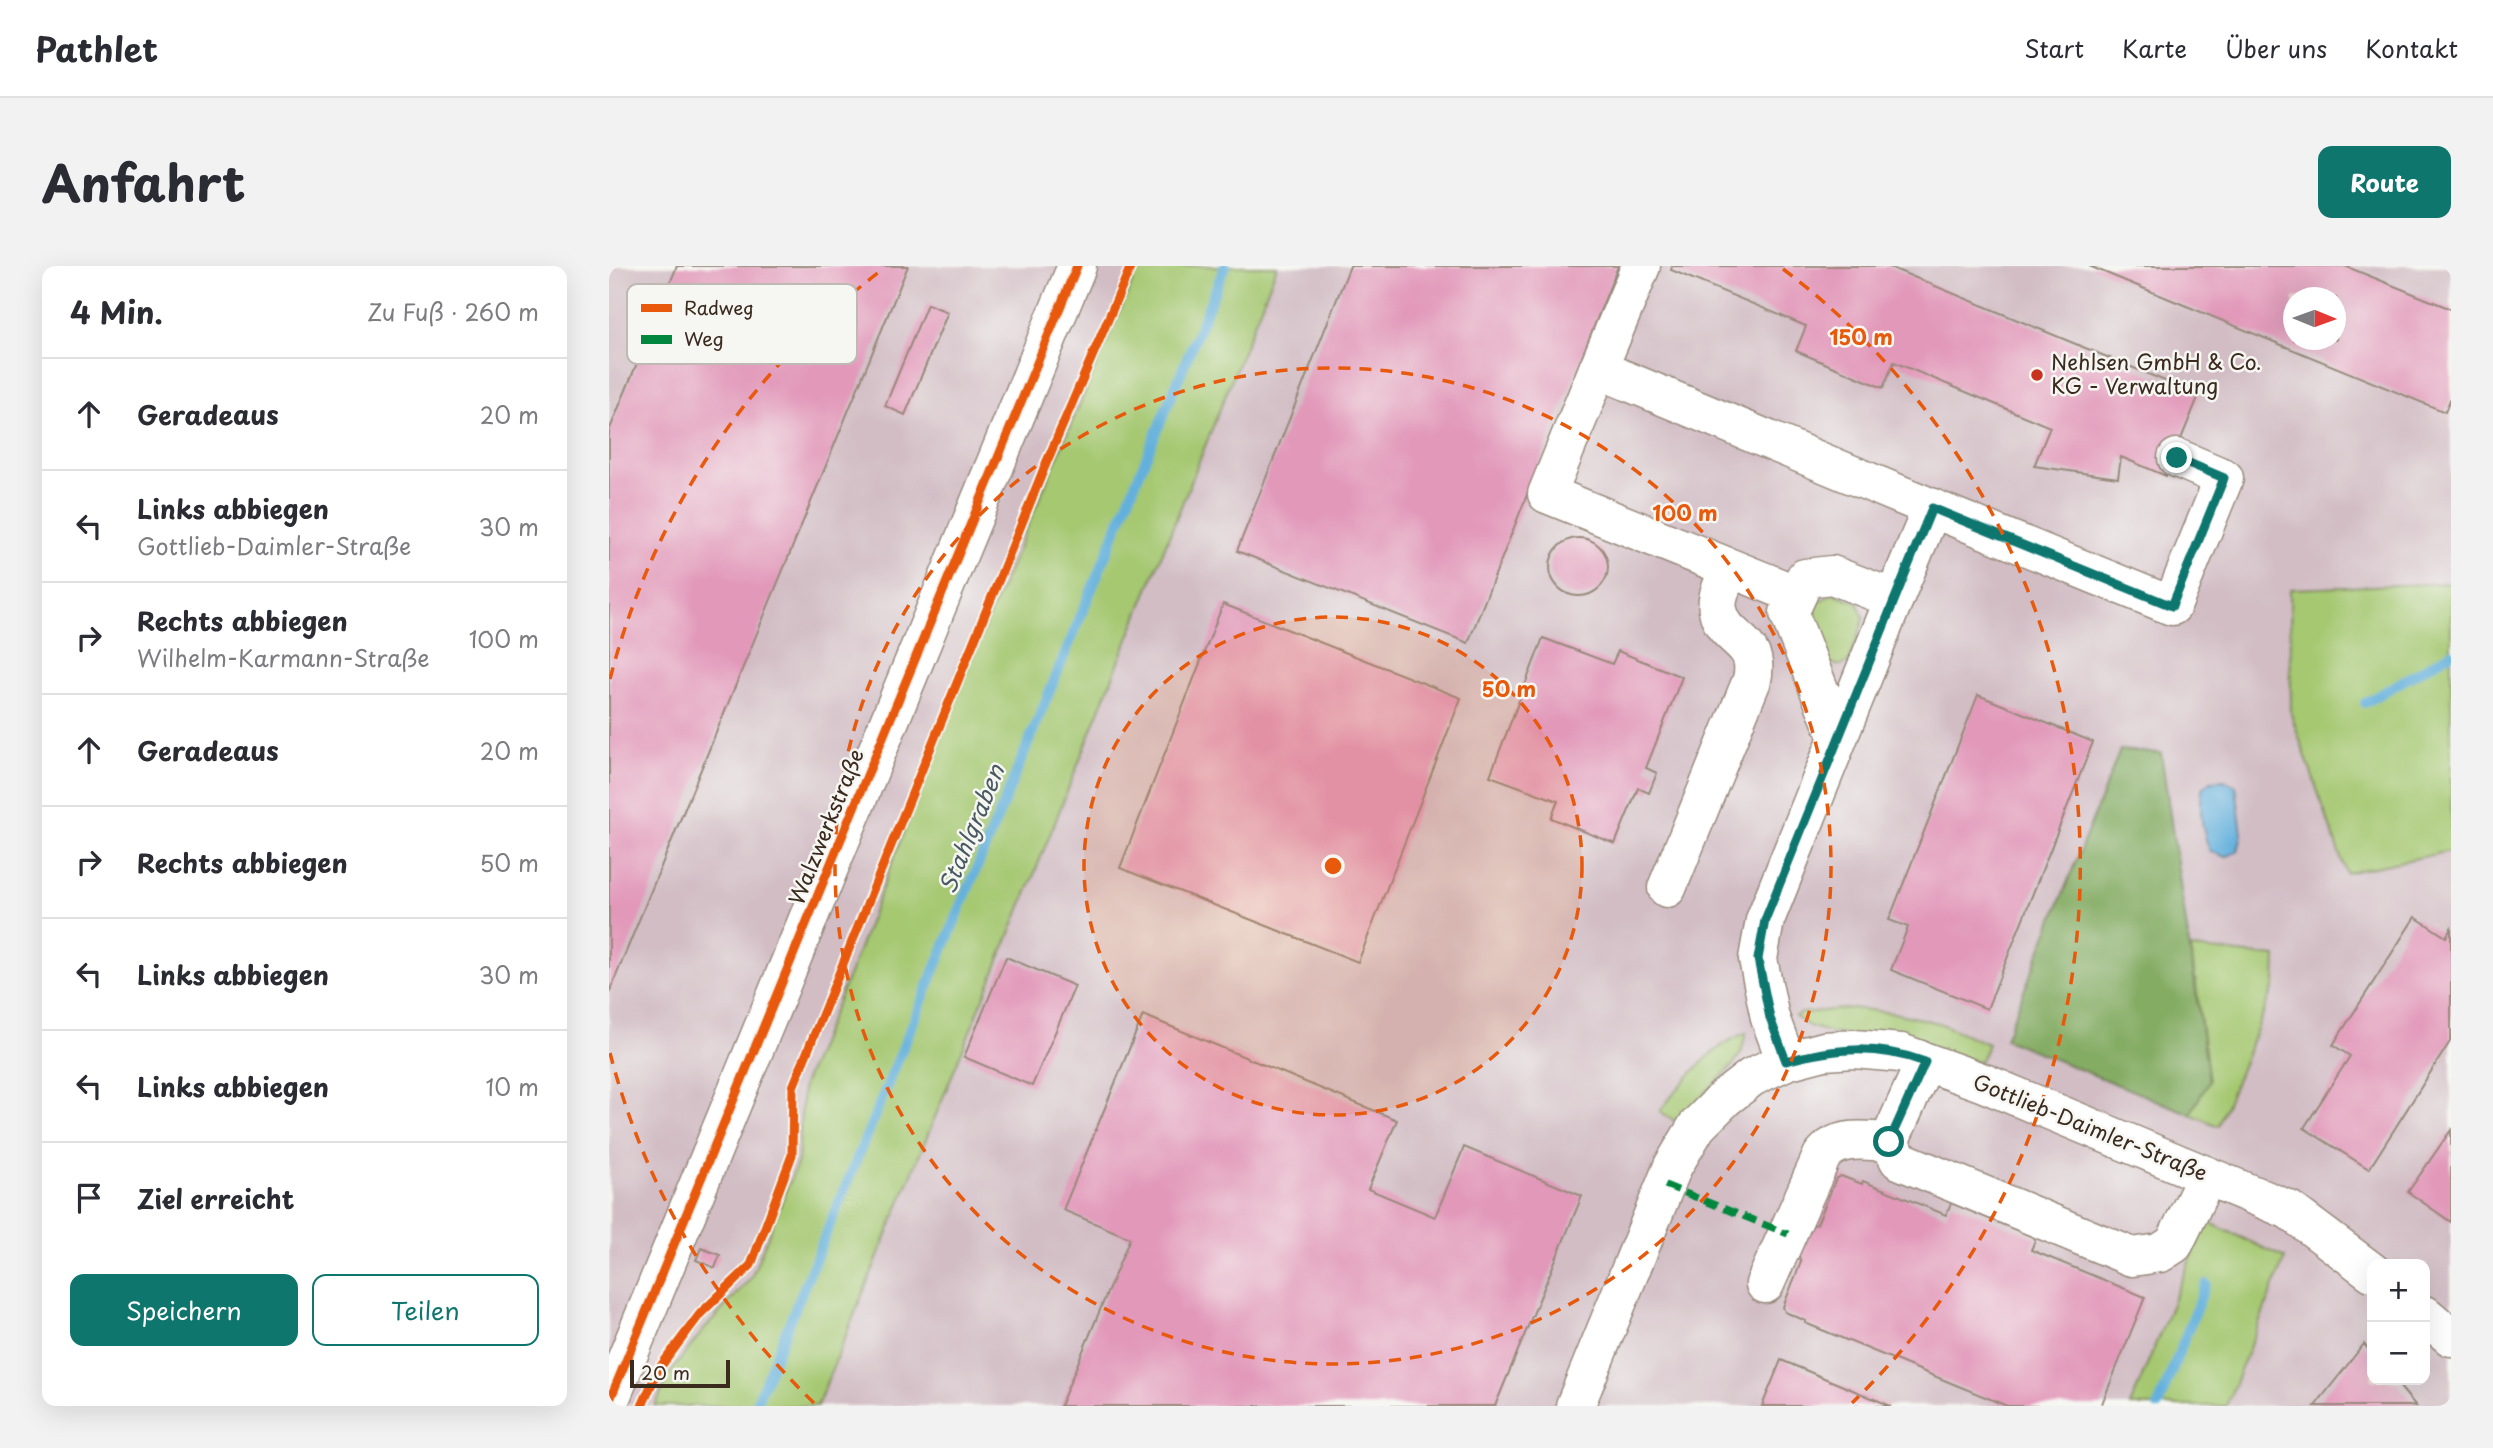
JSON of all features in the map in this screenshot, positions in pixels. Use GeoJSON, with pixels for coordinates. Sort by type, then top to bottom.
{"type":"FeatureCollection","features":[{"type":"Feature","properties":{"kind":"street","name":"Walzwerkstraße"},"geometry":{"type":"LineString","coordinates":[[613,1381],[1077,266]]}},
{"type":"Feature","properties":{"kind":"street"},"geometry":{"type":"LineString","coordinates":[[1641,266],[1547,494],[1797,595]]}},
{"type":"Feature","properties":{"kind":"street"},"geometry":{"type":"LineString","coordinates":[[1598,369],[2172,606],[2224,478],[2177,458]]}},
{"type":"Feature","properties":{"kind":"street"},"geometry":{"type":"LineString","coordinates":[[1786,1061],[1770,1018],[1758,959],[1765,920],[1932,508]]}},
{"type":"Feature","properties":{"kind":"street"},"geometry":{"type":"LineString","coordinates":[[1667,888],[1754,673],[1755,665],[1750,652],[1723,624],[1717,609],[1719,595],[1730,568]]}},
{"type":"Feature","properties":{"kind":"street"},"geometry":{"type":"LineString","coordinates":[[1839,737],[1789,613],[1805,578],[1832,575],[1894,599]]}},
{"type":"Feature","properties":{"kind":"street","name":"Gottlieb-Daimler-Straße"},"geometry":{"type":"LineString","coordinates":[[1575,1406],[1673,1166],[1697,1126],[1725,1098],[1752,1077],[1786,1061],[1823,1051],[1854,1049],[1901,1053],[1984,1083],[2289,1210],[2367,1268]]}},
{"type":"Feature","properties":{"kind":"street"},"geometry":{"type":"LineString","coordinates":[[1889,1142],[1925,1062]]}},
{"type":"Feature","properties":{"kind":"street"},"geometry":{"type":"LineString","coordinates":[[1765,1284],[1822,1156],[1830,1146],[1843,1142],[1889,1142]]}},
{"type":"Feature","properties":{"kind":"street"},"geometry":{"type":"LineString","coordinates":[[1889,1142],[1899,1160],[2131,1257],[2160,1253],[2174,1244],[2207,1176]]}},
{"type":"Feature","properties":{"kind":"street"},"geometry":{"type":"LineString","coordinates":[[2430,1319],[2451,1336]]}},
{"type":"Feature","properties":{"kind":"shaded area"},"geometry":{"type":"Polygon","coordinates":[[[609,266],[1139,266],[803,1085],[798,1161],[751,1278],[702,1332],[670,1373],[655,1406],[609,1406],[609,266]]]}},
{"type":"Feature","properties":{"kind":"shaded area"},"geometry":{"type":"Polygon","coordinates":[[[1277,266],[2451,266],[2451,1406],[817,1406],[1033,877],[1277,266]]]}},
{"type":"Feature","properties":{"kind":"green space"},"geometry":{"type":"Polygon","coordinates":[[[1139,266],[1277,266],[1033,877],[817,1406],[655,1406],[670,1373],[702,1332],[751,1278],[798,1161],[803,1085],[852,967],[965,672],[1139,266]]]}},
{"type":"Feature","properties":{"kind":"green space"},"geometry":{"type":"Polygon","coordinates":[[[2451,583],[2451,851],[2346,873],[2291,714],[2290,589],[2451,583]]]}},
{"type":"Feature","properties":{"kind":"green space"},"geometry":{"type":"Polygon","coordinates":[[[1833,593],[1857,602],[1864,618],[1849,662],[1840,665],[1827,659],[1812,617],[1819,602],[1833,593]]]}},
{"type":"Feature","properties":{"kind":"green space"},"geometry":{"type":"Polygon","coordinates":[[[2120,750],[2161,753],[2209,1081],[2190,1114],[2005,1039],[2120,750]]]}},
{"type":"Feature","properties":{"kind":"green space"},"geometry":{"type":"Polygon","coordinates":[[[2191,948],[2276,957],[2275,984],[2218,1126],[2190,1114],[2209,1081],[2191,948]]]}},
{"type":"Feature","properties":{"kind":"green space"},"geometry":{"type":"Polygon","coordinates":[[[1853,1008],[1894,1013],[1939,1023],[1988,1044],[1980,1062],[1828,1032],[1809,1026],[1795,1016],[1801,1013],[1853,1008]]]}},
{"type":"Feature","properties":{"kind":"green space"},"geometry":{"type":"Polygon","coordinates":[[[1746,1033],[1741,1053],[1732,1066],[1695,1103],[1679,1124],[1660,1111],[1710,1055],[1746,1033]]]}},
{"type":"Feature","properties":{"kind":"green space"},"geometry":{"type":"Polygon","coordinates":[[[2206,1221],[2285,1258],[2226,1406],[2130,1406],[2206,1221]]]}},
{"type":"Feature","properties":{"kind":"water"},"geometry":{"type":"Polygon","coordinates":[[[2224,780],[2236,786],[2242,834],[2238,851],[2226,857],[2210,851],[2203,828],[2201,805],[2202,789],[2211,781],[2224,780]]]}},
{"type":"Feature","properties":{"kind":"building"},"geometry":{"type":"Polygon","coordinates":[[[677,266],[908,266],[609,993],[609,431],[637,364],[857,364],[857,284],[670,284],[677,266]]]}},
{"type":"Feature","properties":{"kind":"building"},"geometry":{"type":"Polygon","coordinates":[[[1350,266],[1618,266],[1468,643],[1237,551],[1350,266]]]}},
{"type":"Feature","properties":{"kind":"building","name":"Nehlsen GmbH & Co. KG - Verwaltung"},"geometry":{"type":"Polygon","coordinates":[[[1672,266],[1887,266],[2199,395],[2166,476],[2121,457],[2118,478],[2034,466],[2050,427],[1894,362],[1883,388],[1796,351],[1806,326],[1671,270],[1672,266]]]}},
{"type":"Feature","properties":{"kind":"building"},"geometry":{"type":"Polygon","coordinates":[[[2089,266],[2345,266],[2451,309],[2451,397],[2445,412],[2294,350],[2346,350],[2346,287],[2283,287],[2283,346],[2089,266]]]}},
{"type":"Feature","properties":{"kind":"building"},"geometry":{"type":"Polygon","coordinates":[[[927,304],[948,312],[905,415],[885,406],[927,304]]]}},
{"type":"Feature","properties":{"kind":"building"},"geometry":{"type":"Polygon","coordinates":[[[1579,538],[1590,540],[1603,551],[1608,567],[1606,578],[1595,591],[1579,596],[1568,594],[1555,583],[1550,567],[1552,556],[1563,543],[1579,538]]]}},
{"type":"Feature","properties":{"kind":"building"},"geometry":{"type":"Polygon","coordinates":[[[1223,604],[1461,698],[1358,962],[1120,868],[1223,604]]]}},
{"type":"Feature","properties":{"kind":"building"},"geometry":{"type":"Polygon","coordinates":[[[1543,638],[1612,664],[1618,651],[1682,677],[1646,768],[1657,773],[1649,793],[1638,788],[1615,844],[1551,818],[1558,801],[1490,776],[1543,638]]]}},
{"type":"Feature","properties":{"kind":"building"},"geometry":{"type":"Polygon","coordinates":[[[1978,695],[2093,742],[1987,1009],[1891,970],[1908,927],[1889,920],[1978,695]]]}},
{"type":"Feature","properties":{"kind":"building"},"geometry":{"type":"Polygon","coordinates":[[[2415,917],[2446,937],[2451,928],[2451,1040],[2369,1169],[2304,1128],[2350,1056],[2333,1045],[2415,917]]]}},
{"type":"Feature","properties":{"kind":"building"},"geometry":{"type":"Polygon","coordinates":[[[1006,957],[1075,986],[1032,1086],[964,1057],[1006,957]]]}},
{"type":"Feature","properties":{"kind":"building"},"geometry":{"type":"Polygon","coordinates":[[[1143,1015],[1397,1120],[1368,1189],[1435,1217],[1464,1147],[1582,1196],[1495,1406],[1060,1406],[1130,1238],[1063,1210],[1143,1015]]]}},
{"type":"Feature","properties":{"kind":"building"},"geometry":{"type":"Polygon","coordinates":[[[2451,1130],[2451,1222],[2408,1192],[2451,1130]]]}},
{"type":"Feature","properties":{"kind":"building"},"geometry":{"type":"Polygon","coordinates":[[[1841,1176],[1862,1184],[1863,1181],[1946,1215],[1951,1203],[2036,1238],[2031,1250],[2145,1297],[2101,1406],[2007,1406],[1805,1323],[1806,1321],[1785,1312],[1783,1307],[1801,1262],[1797,1252],[1808,1227],[1817,1224],[1836,1179],[1841,1176]]]}},
{"type":"Feature","properties":{"kind":"building"},"geometry":{"type":"Polygon","coordinates":[[[701,1248],[720,1255],[715,1268],[696,1260],[701,1248]]]}},
{"type":"Feature","properties":{"kind":"building"},"geometry":{"type":"Polygon","coordinates":[[[2364,1344],[2367,1348],[2367,1385],[2398,1385],[2416,1406],[2315,1406],[2364,1344]]]}},
{"type":"Feature","properties":{"kind":"building"},"geometry":{"type":"Polygon","coordinates":[[[1781,1360],[1891,1406],[1762,1406],[1781,1360]]]}},
{"type":"Feature","properties":{"kind":"waterway","name":"Stahlgraben"},"geometry":{"type":"LineString","coordinates":[[755,1406],[1225,266]]}},
{"type":"Feature","properties":{"kind":"waterway"},"geometry":{"type":"LineString","coordinates":[[2365,703],[2451,653]]}},
{"type":"Feature","properties":{"kind":"waterway"},"geometry":{"type":"LineString","coordinates":[[2158,1406],[2206,1284]]}},
{"type":"Feature","properties":{"kind":"marked path"},"geometry":{"type":"LineString","coordinates":[[1665,1185],[1788,1234]]}},
{"type":"Feature","properties":{"kind":"cycle path"},"geometry":{"type":"LineString","coordinates":[[609,1402],[1077,266]]}},
{"type":"Feature","properties":{"kind":"cycle path"},"geometry":{"type":"LineString","coordinates":[[642,1406],[658,1370],[700,1314],[751,1265],[792,1155],[793,1087],[1045,466],[1131,266]]}},
{"type":"Feature","properties":{"kind":"place","name":"Nehlsen GmbH & Co. KG - Verwaltung"},"geometry":{"type":"Point","coordinates":[2037,375]}},
{"type":"Feature","properties":{"kind":"route"},"geometry":{"type":"LineString","coordinates":[[1889,1142],[1925,1062],[1901,1053],[1854,1049],[1823,1051],[1786,1061],[1770,1018],[1758,959],[1765,920],[1932,508],[2172,606],[2224,478],[2177,458]]}}]}
